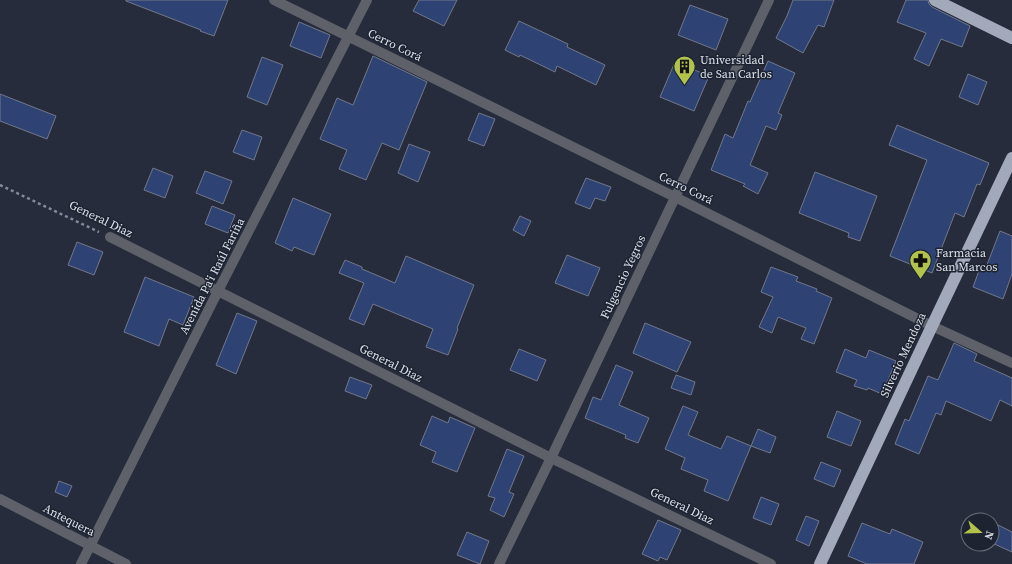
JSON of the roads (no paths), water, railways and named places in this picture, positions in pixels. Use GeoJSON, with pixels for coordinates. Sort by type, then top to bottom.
{"type":"FeatureCollection","features":[{"type":"Feature","properties":{"kind":"highway"},"geometry":{"type":"LineString","coordinates":[[935,0],[1012,38]]}},
{"type":"Feature","properties":{"kind":"highway","name":"Silverio Mendoza"},"geometry":{"type":"LineString","coordinates":[[820,564],[1012,158]]}},
{"type":"Feature","properties":{"kind":"street","name":"Cerro Corá"},"geometry":{"type":"LineString","coordinates":[[274,0],[675,197],[932,326],[1012,363]]}},
{"type":"Feature","properties":{"kind":"street","name":"Avenida Pa'i Raúl Fariña"},"geometry":{"type":"LineString","coordinates":[[81,564],[218,291],[367,0]]}},
{"type":"Feature","properties":{"kind":"street","name":"Fulgencio Yegros"},"geometry":{"type":"LineString","coordinates":[[499,564],[769,0]]}},
{"type":"Feature","properties":{"kind":"street","name":"General Diaz"},"geometry":{"type":"LineString","coordinates":[[110,237],[551,458],[771,564]]}},
{"type":"Feature","properties":{"kind":"street","name":"Antequera"},"geometry":{"type":"LineString","coordinates":[[0,499],[126,564]]}},
{"type":"Feature","properties":{"kind":"place","name":"Universidad de San Carlos"},"geometry":{"type":"Point","coordinates":[685,86]}},
{"type":"Feature","properties":{"kind":"place","name":"Farmacia San Marcos"},"geometry":{"type":"Point","coordinates":[920,280]}}]}
